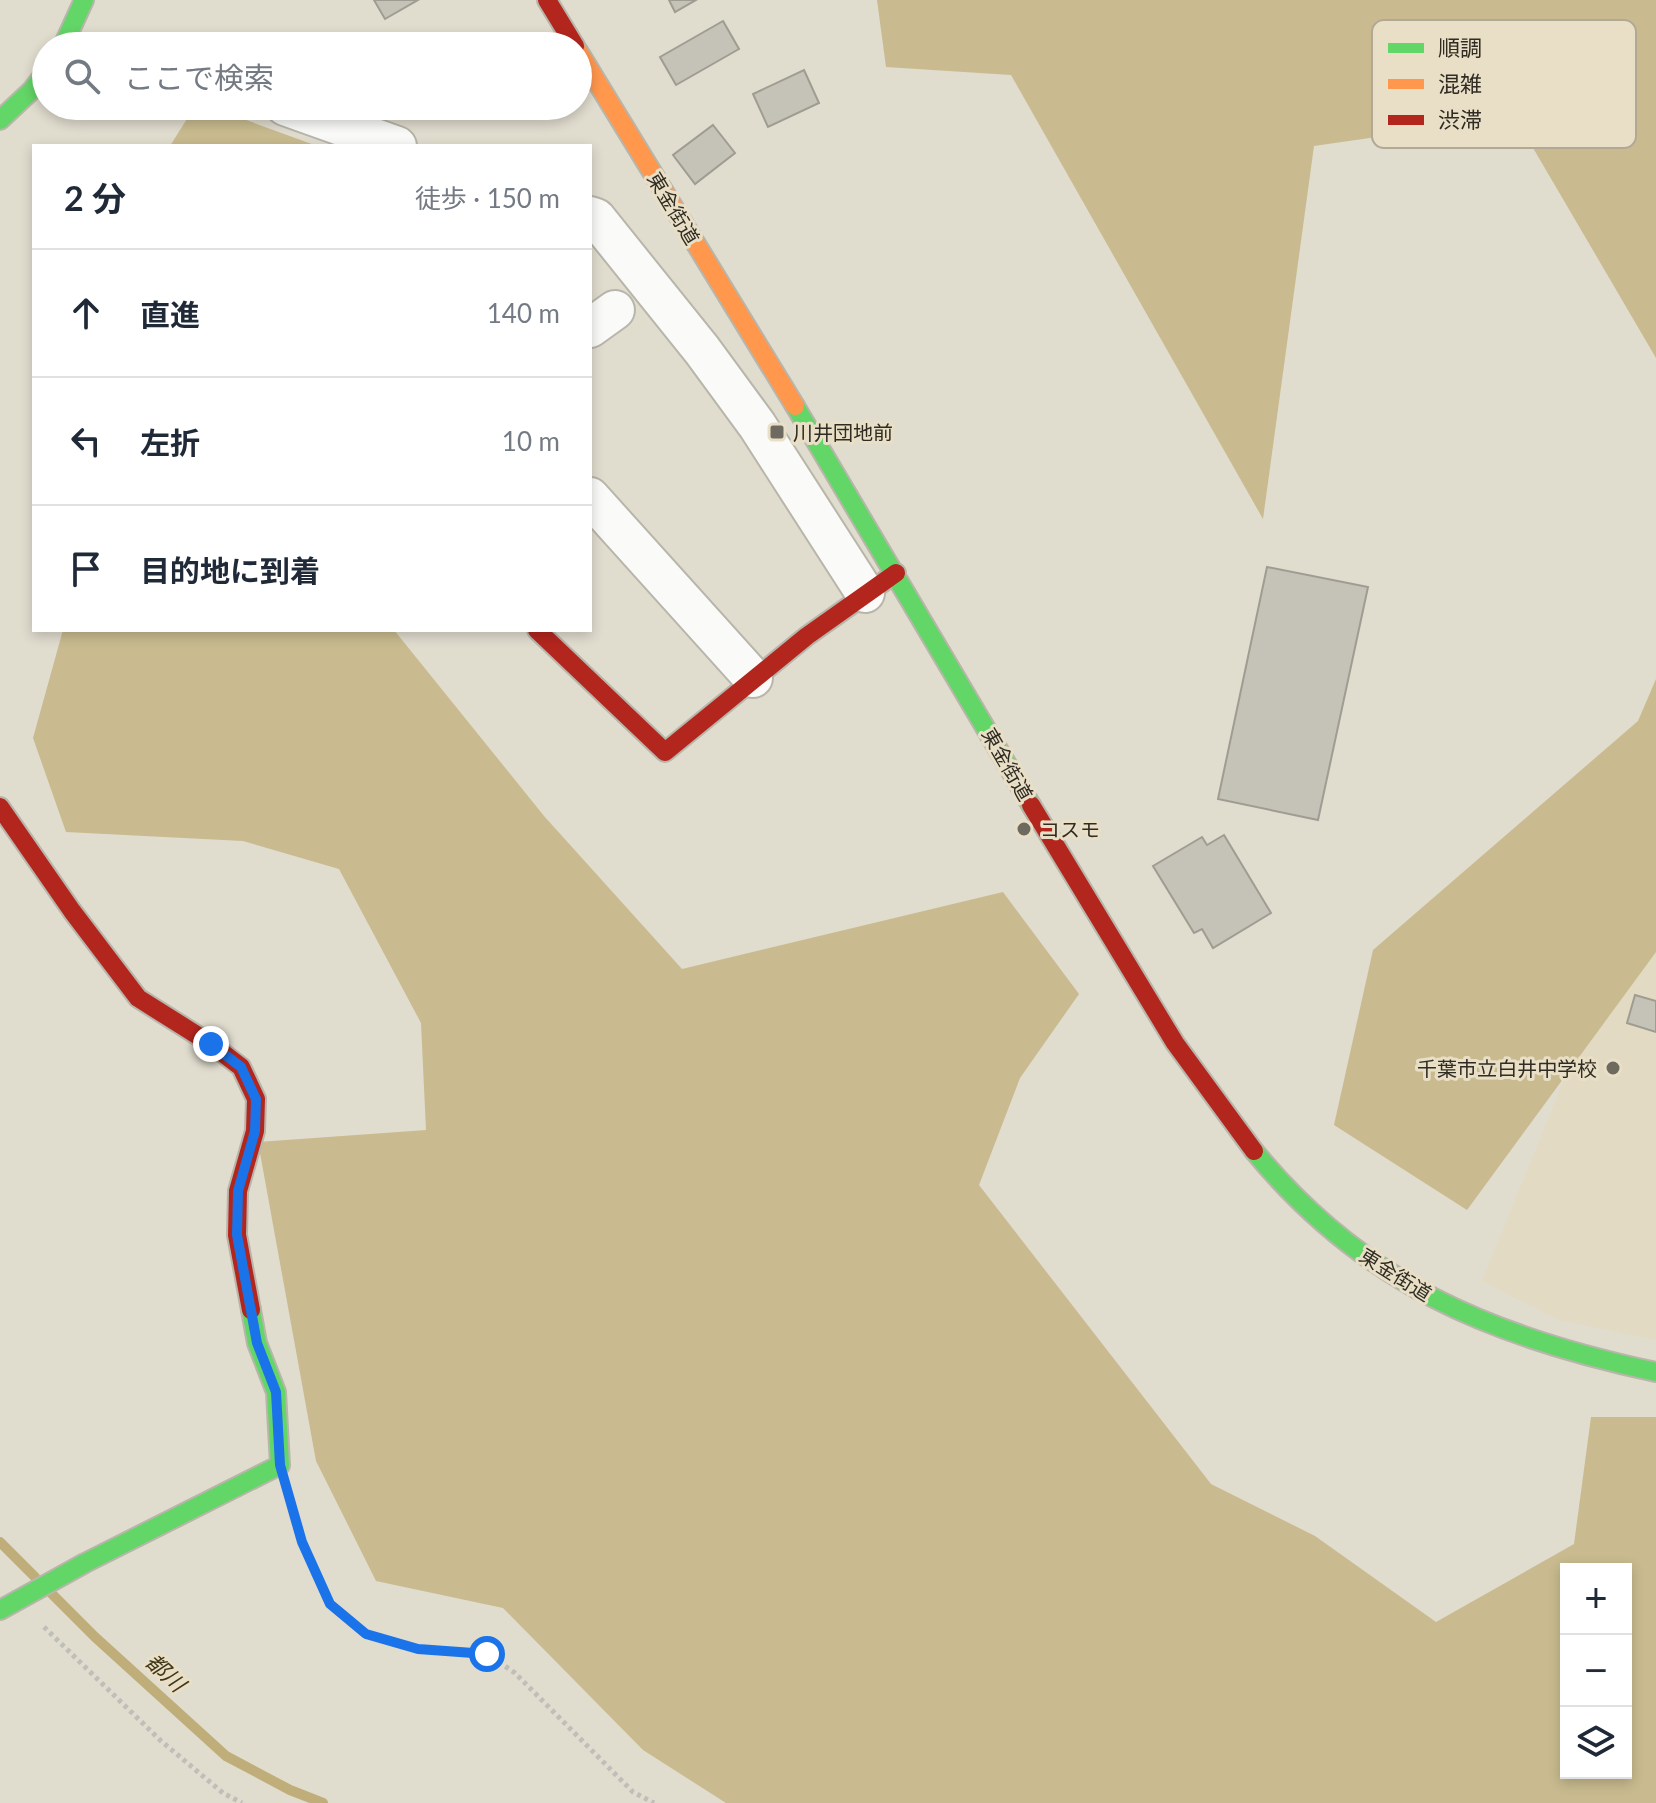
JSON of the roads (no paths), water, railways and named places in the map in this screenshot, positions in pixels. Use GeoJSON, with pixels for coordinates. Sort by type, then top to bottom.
{"type":"FeatureCollection","features":[{"type":"Feature","properties":{"kind":"main road"},"geometry":{"type":"LineString","coordinates":[[69,32],[84,0]]}},
{"type":"Feature","properties":{"kind":"main road"},"geometry":{"type":"LineString","coordinates":[[547,0],[566,32]]}},
{"type":"Feature","properties":{"kind":"main road","name":"東金街道"},"geometry":{"type":"LineString","coordinates":[[592,74],[896,573],[1156,1017],[1241,1134],[1284,1186],[1337,1236],[1399,1279],[1456,1310],[1545,1344],[1599,1361],[1656,1372]]}},
{"type":"Feature","properties":{"kind":"main road"},"geometry":{"type":"LineString","coordinates":[[0,120],[32,87]]}},
{"type":"Feature","properties":{"kind":"main road"},"geometry":{"type":"LineString","coordinates":[[539,632],[665,752],[753,678],[896,573]]}},
{"type":"Feature","properties":{"kind":"main road"},"geometry":{"type":"LineString","coordinates":[[0,807],[72,911],[138,998],[211,1044],[241,1067],[256,1099],[255,1131],[238,1191],[237,1235],[257,1343],[276,1392],[280,1465],[85,1563],[0,1610]]}},
{"type":"Feature","properties":{"kind":"street"},"geometry":{"type":"LineString","coordinates":[[324,120],[391,144]]}},
{"type":"Feature","properties":{"kind":"street"},"geometry":{"type":"LineString","coordinates":[[592,217],[702,350],[757,425],[865,593]]}},
{"type":"Feature","properties":{"kind":"street"},"geometry":{"type":"LineString","coordinates":[[592,499],[753,678]]}},
{"type":"Feature","properties":{"kind":"waterway","name":"都川"},"geometry":{"type":"LineString","coordinates":[[0,1542],[35,1577]]}},
{"type":"Feature","properties":{"kind":"waterway","name":"都川"},"geometry":{"type":"LineString","coordinates":[[52,1594],[226,1756],[290,1790],[323,1803]]}},
{"type":"Feature","properties":{"kind":"place","name":"川井団地前"},"geometry":{"type":"Point","coordinates":[777,432]}},
{"type":"Feature","properties":{"kind":"place","name":"コスモ"},"geometry":{"type":"Point","coordinates":[1024,829]}},
{"type":"Feature","properties":{"kind":"place","name":"千葉市立白井中学校"},"geometry":{"type":"Point","coordinates":[1613,1068]}}]}
